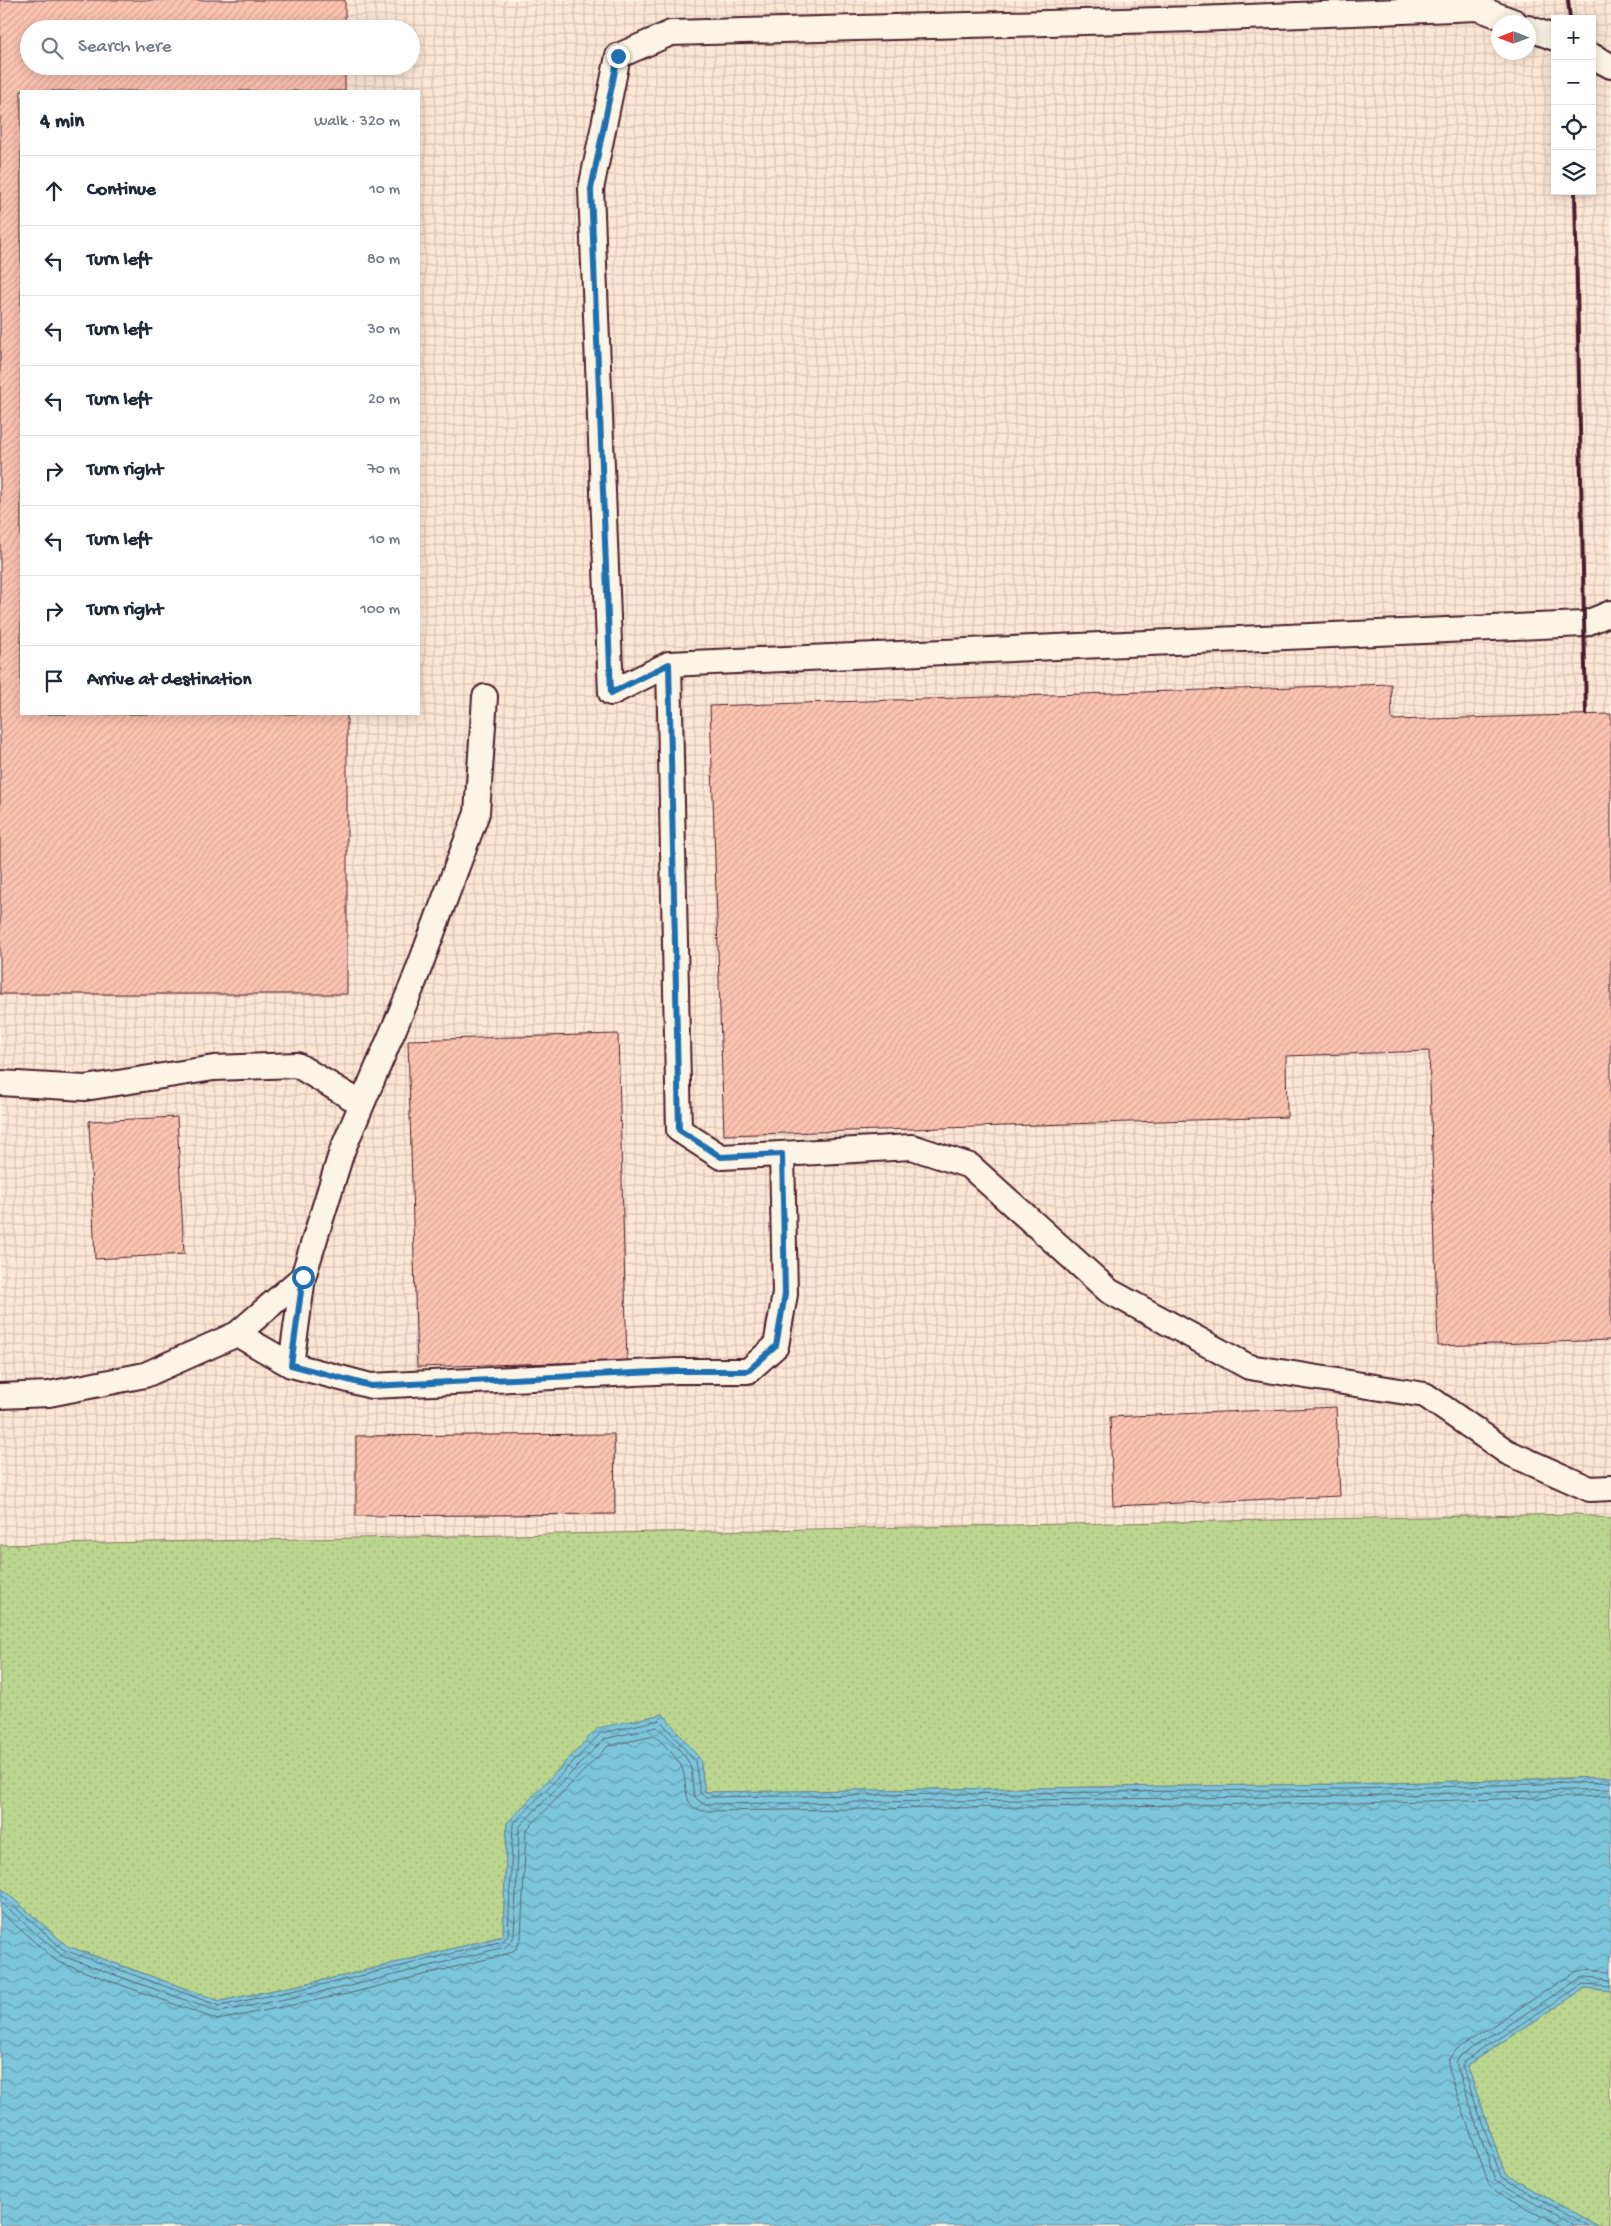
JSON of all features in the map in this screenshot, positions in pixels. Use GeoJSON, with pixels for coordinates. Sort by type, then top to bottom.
{"type":"FeatureCollection","features":[{"type":"Feature","properties":{"kind":"lane"},"geometry":{"type":"LineString","coordinates":[[1500,15],[1476,4],[1375,6],[1197,19],[671,33],[618,56],[591,189],[611,693],[669,664],[1584,624],[1611,613]]}},
{"type":"Feature","properties":{"kind":"lane"},"geometry":{"type":"LineString","coordinates":[[1536,31],[1551,37]]}},
{"type":"Feature","properties":{"kind":"lane"},"geometry":{"type":"LineString","coordinates":[[1596,58],[1611,66]]}},
{"type":"Feature","properties":{"kind":"lane"},"geometry":{"type":"LineString","coordinates":[[669,664],[679,1130],[721,1157],[912,1148],[970,1166],[1109,1290],[1249,1367],[1425,1395],[1508,1452],[1590,1489],[1611,1488]]}},
{"type":"Feature","properties":{"kind":"lane"},"geometry":{"type":"LineString","coordinates":[[291,1365],[303,1277],[342,1151],[413,984],[477,813],[485,697]]}},
{"type":"Feature","properties":{"kind":"lane"},"geometry":{"type":"LineString","coordinates":[[0,1083],[85,1088],[214,1068],[297,1065],[362,1104]]}},
{"type":"Feature","properties":{"kind":"lane"},"geometry":{"type":"LineString","coordinates":[[237,1334],[291,1365],[371,1386],[676,1371],[748,1371],[776,1346],[785,1294],[782,1154]]}},
{"type":"Feature","properties":{"kind":"lane"},"geometry":{"type":"LineString","coordinates":[[0,1396],[49,1394],[145,1375],[237,1334],[303,1277]]}},
{"type":"Feature","properties":{"kind":"shaded area"},"geometry":{"type":"Polygon","coordinates":[[[0,0],[1611,0],[1611,1519],[1578,1514],[0,1545],[0,0]]]}},
{"type":"Feature","properties":{"kind":"green space"},"geometry":{"type":"Polygon","coordinates":[[[1578,1514],[1611,1519],[1611,1777],[1352,1784],[705,1792],[700,1759],[507,1823],[503,1936],[343,1976],[220,2001],[67,1946],[0,1887],[0,1545],[1578,1514]]]}},
{"type":"Feature","properties":{"kind":"green space"},"geometry":{"type":"Polygon","coordinates":[[[1585,1988],[1611,1991],[1611,2226],[1599,2226],[1505,2174],[1467,2065],[1585,1988]]]}},
{"type":"Feature","properties":{"kind":"water"},"geometry":{"type":"Polygon","coordinates":[[[663,1714],[700,1759],[705,1792],[1352,1784],[1611,1777],[1611,1991],[1585,1988],[1467,2065],[1505,2174],[1599,2226],[0,2226],[0,1887],[67,1946],[220,2001],[343,1976],[503,1936],[507,1823],[598,1728],[663,1714]]]}},
{"type":"Feature","properties":{"kind":"building"},"geometry":{"type":"Polygon","coordinates":[[[0,0],[345,0],[345,20],[20,20],[20,75],[345,75],[345,90],[20,90],[20,715],[347,715],[347,994],[0,994],[0,0]]]}},
{"type":"Feature","properties":{"kind":"building"},"geometry":{"type":"Polygon","coordinates":[[[1391,684],[1392,720],[1611,714],[1611,1340],[1438,1346],[1429,1051],[1286,1056],[1287,1117],[724,1135],[710,706],[1391,684]]]}},
{"type":"Feature","properties":{"kind":"building"},"geometry":{"type":"Polygon","coordinates":[[[618,1034],[627,1361],[417,1367],[408,1040],[618,1034]]]}},
{"type":"Feature","properties":{"kind":"building"},"geometry":{"type":"Polygon","coordinates":[[[177,1117],[184,1254],[95,1259],[89,1121],[177,1117]]]}},
{"type":"Feature","properties":{"kind":"building"},"geometry":{"type":"Polygon","coordinates":[[[1336,1407],[1340,1496],[1113,1506],[1110,1417],[1336,1407]]]}},
{"type":"Feature","properties":{"kind":"building"},"geometry":{"type":"Polygon","coordinates":[[[614,1434],[615,1514],[356,1516],[356,1436],[614,1434]]]}},
{"type":"Feature","properties":{"kind":"railway"},"geometry":{"type":"LineString","coordinates":[[1568,0],[1570,15]]}},
{"type":"Feature","properties":{"kind":"railway"},"geometry":{"type":"LineString","coordinates":[[1575,195],[1586,714]]}},
{"type":"Feature","properties":{"kind":"route"},"geometry":{"type":"LineString","coordinates":[[303,1277],[291,1365],[371,1386],[676,1371],[748,1371],[776,1346],[785,1294],[782,1154],[721,1157],[679,1130],[669,664],[611,693],[591,189],[618,56]]}}]}
